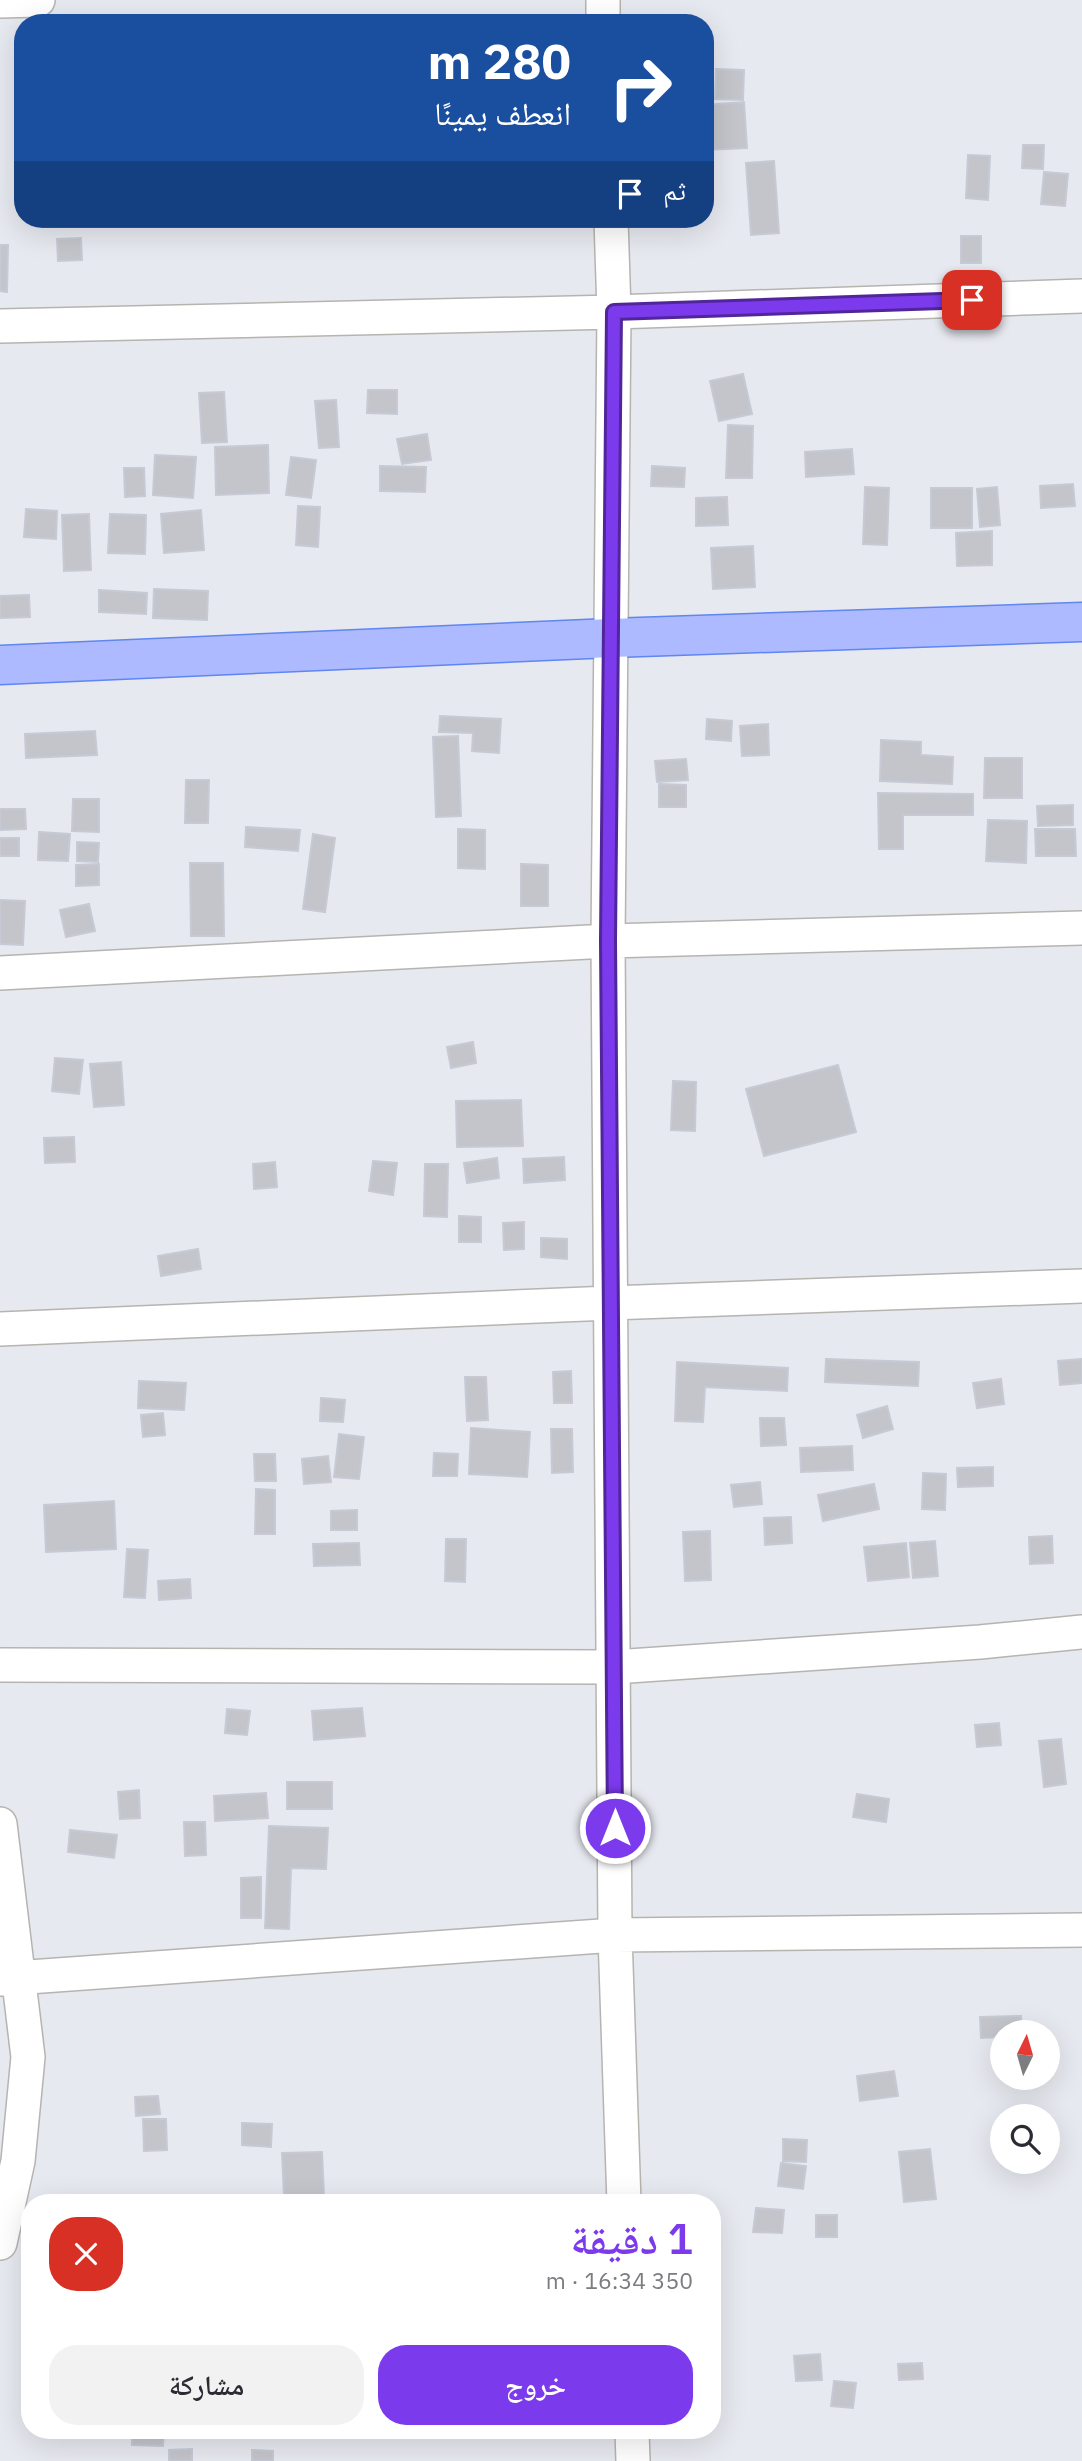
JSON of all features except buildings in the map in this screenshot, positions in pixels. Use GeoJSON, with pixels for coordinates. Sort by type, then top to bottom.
{"type":"FeatureCollection","features":[{"type":"Feature","properties":{"kind":"main road"},"geometry":{"type":"LineString","coordinates":[[0,665],[611,638],[1082,622]]}},
{"type":"Feature","properties":{"kind":"street"},"geometry":{"type":"LineString","coordinates":[[0,1],[38,0]]}},
{"type":"Feature","properties":{"kind":"street"},"geometry":{"type":"LineString","coordinates":[[611,228],[614,312],[608,941],[615,1935],[624,2194]]}},
{"type":"Feature","properties":{"kind":"street"},"geometry":{"type":"LineString","coordinates":[[0,327],[614,312],[1082,296]]}},
{"type":"Feature","properties":{"kind":"street"},"geometry":{"type":"LineString","coordinates":[[0,973],[608,941],[1082,928]]}},
{"type":"Feature","properties":{"kind":"street"},"geometry":{"type":"LineString","coordinates":[[0,1329],[1082,1286]]}},
{"type":"Feature","properties":{"kind":"street"},"geometry":{"type":"LineString","coordinates":[[0,1665],[614,1667],[967,1643],[1082,1632]]}},
{"type":"Feature","properties":{"kind":"street"},"geometry":{"type":"LineString","coordinates":[[0,1824],[9,1979],[27,2057],[18,2161],[0,2243]]}},
{"type":"Feature","properties":{"kind":"street"},"geometry":{"type":"LineString","coordinates":[[9,1979],[615,1935],[1082,1930]]}},
{"type":"Feature","properties":{"kind":"street"},"geometry":{"type":"LineString","coordinates":[[632,2439],[633,2461]]}},
{"type":"Feature","properties":{"kind":"route"},"geometry":{"type":"LineString","coordinates":[[615,1828],[608,941],[614,312],[972,300]]}}]}
